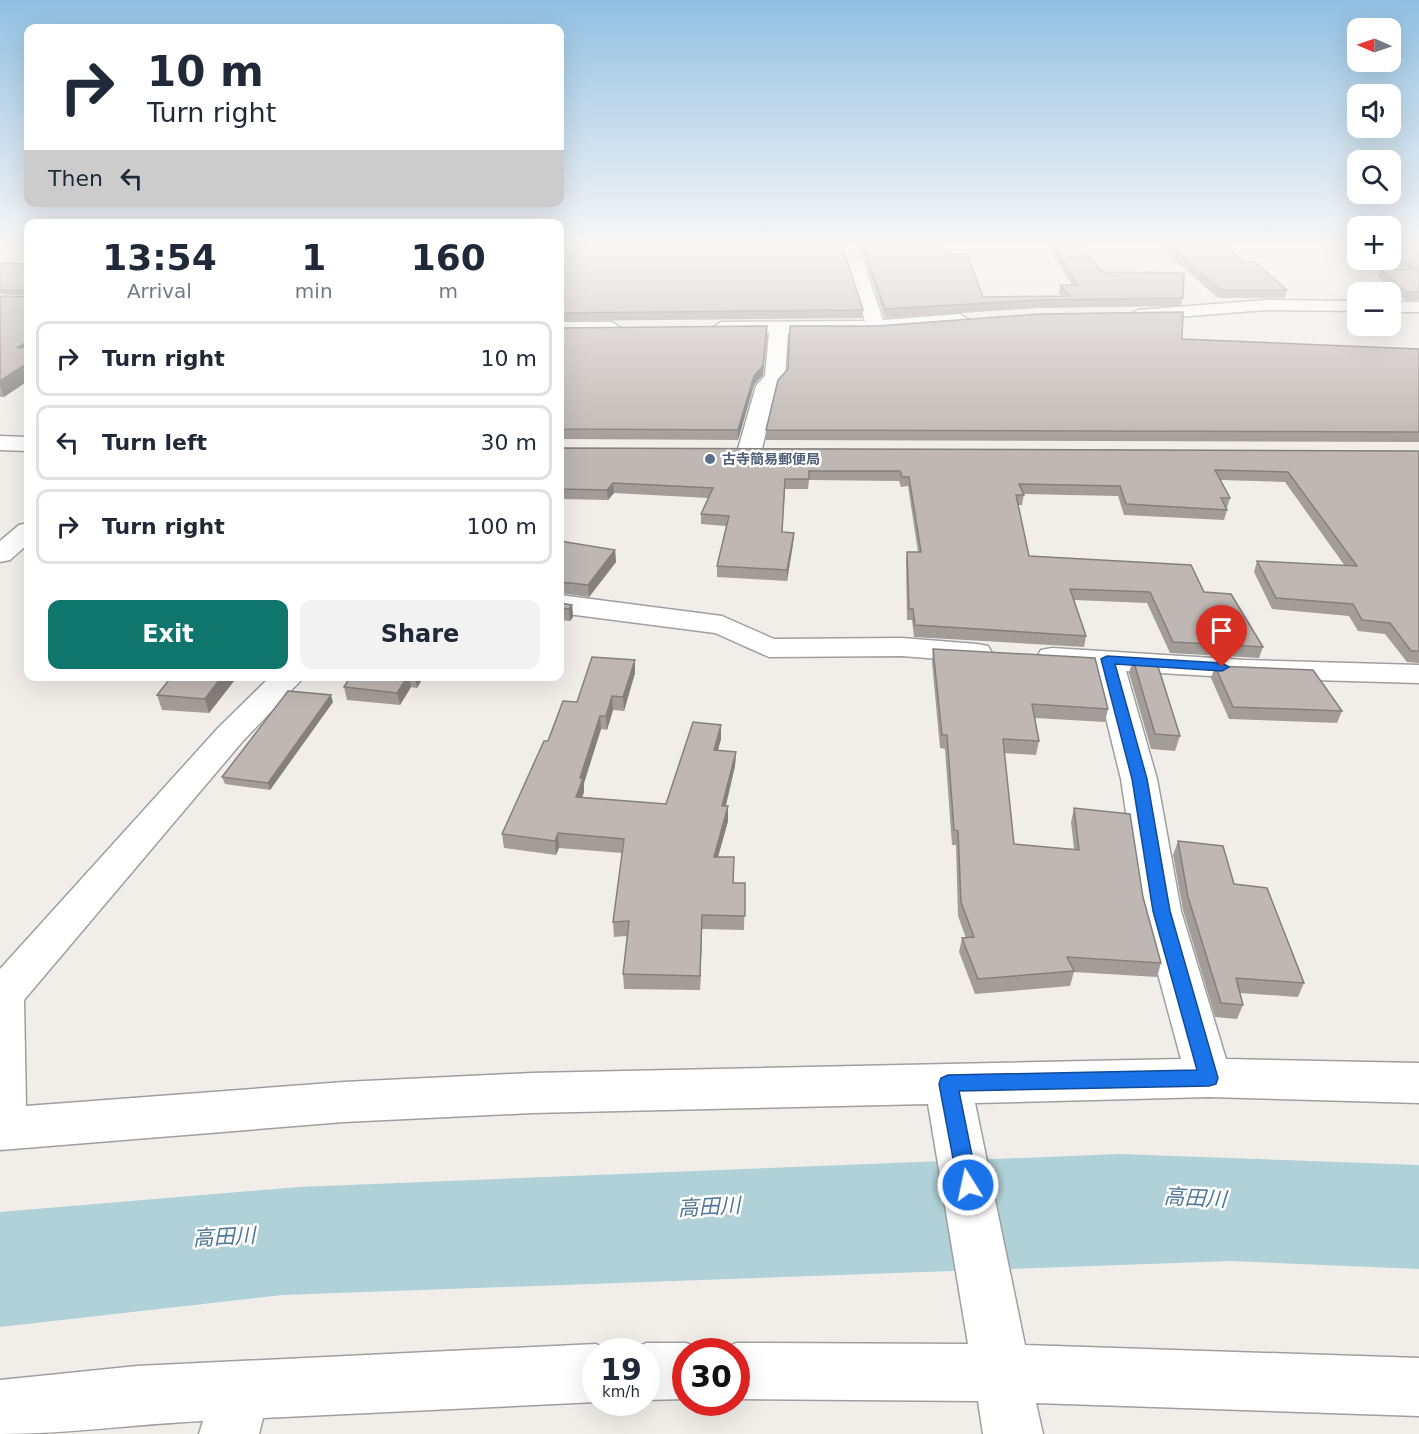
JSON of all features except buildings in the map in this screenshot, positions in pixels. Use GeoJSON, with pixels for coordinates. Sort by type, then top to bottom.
{"type":"FeatureCollection","features":[{"type":"Feature","properties":{"kind":"street"},"geometry":{"type":"LineString","coordinates":[[871,312],[876,326]]}},
{"type":"Feature","properties":{"kind":"street"},"geometry":{"type":"LineString","coordinates":[[1116,315],[1193,312]]}},
{"type":"Feature","properties":{"kind":"street"},"geometry":{"type":"LineString","coordinates":[[698,328],[876,326],[981,319]]}},
{"type":"Feature","properties":{"kind":"street"},"geometry":{"type":"LineString","coordinates":[[564,328],[629,328]]}},
{"type":"Feature","properties":{"kind":"street"},"geometry":{"type":"LineString","coordinates":[[750,449],[766,386],[775,378],[778,328]]}},
{"type":"Feature","properties":{"kind":"street"},"geometry":{"type":"LineString","coordinates":[[0,443],[24,444]]}},
{"type":"Feature","properties":{"kind":"street"},"geometry":{"type":"LineString","coordinates":[[726,449],[774,450]]}},
{"type":"Feature","properties":{"kind":"street"},"geometry":{"type":"LineString","coordinates":[[0,554],[24,534]]}},
{"type":"Feature","properties":{"kind":"street"},"geometry":{"type":"LineString","coordinates":[[564,605],[722,625],[769,648],[902,647],[1245,669],[1419,674]]}},
{"type":"Feature","properties":{"kind":"street"},"geometry":{"type":"LineString","coordinates":[[1107,659],[1139,779],[1161,911],[1209,1078]]}},
{"type":"Feature","properties":{"kind":"street"},"geometry":{"type":"LineString","coordinates":[[285,681],[230,735],[2,996],[1,1129],[344,1102],[462,1096],[950,1090],[1209,1078],[1419,1083]]}},
{"type":"Feature","properties":{"kind":"street"},"geometry":{"type":"LineString","coordinates":[[950,1090],[1013,1434]]}},
{"type":"Feature","properties":{"kind":"street"},"geometry":{"type":"LineString","coordinates":[[750,1371],[1001,1366],[1419,1387]]}},
{"type":"Feature","properties":{"kind":"street"},"geometry":{"type":"LineString","coordinates":[[0,1409],[137,1395],[235,1413],[526,1374],[582,1373]]}},
{"type":"Feature","properties":{"kind":"water","name":"高田川"},"geometry":{"type":"Polygon","coordinates":[[[1119,1154],[1419,1165],[1419,1269],[1231,1261],[282,1295],[0,1327],[0,1212],[299,1187],[1119,1154]]]}},
{"type":"Feature","properties":{"kind":"place","name":"古寺簡易郵便局"},"geometry":{"type":"Point","coordinates":[710,459]}},
{"type":"Feature","properties":{"kind":"route"},"geometry":{"type":"LineString","coordinates":[[968,1185],[948,1084],[1209,1078],[1161,911],[1139,779],[1107,659],[1222,667]]}}]}
